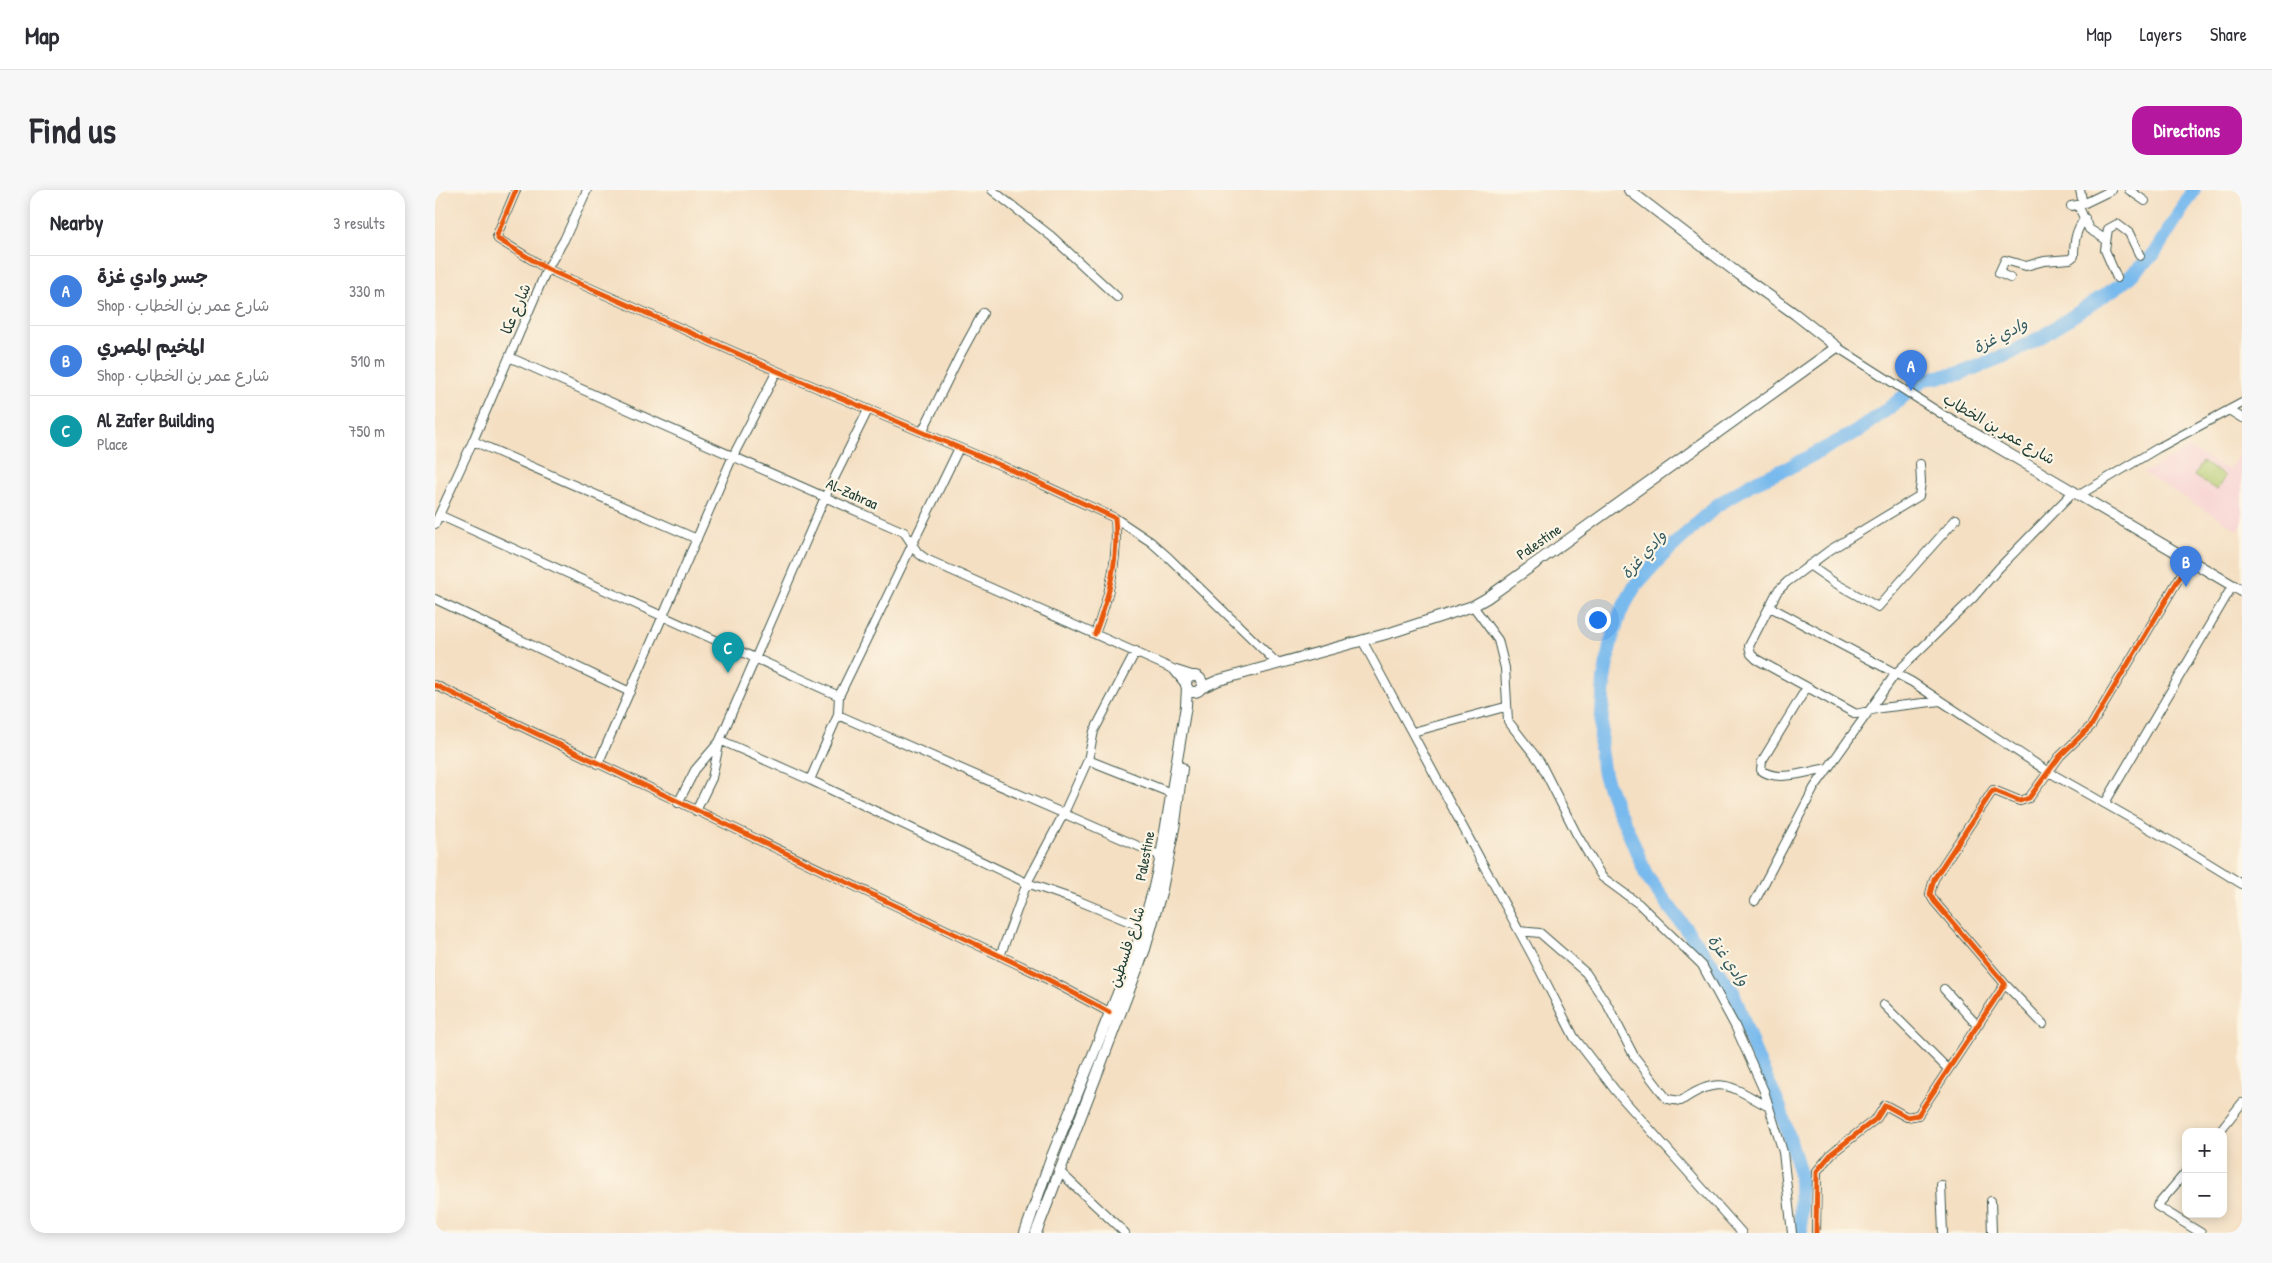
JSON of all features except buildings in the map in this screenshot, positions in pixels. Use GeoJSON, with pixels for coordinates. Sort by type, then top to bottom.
{"type":"FeatureCollection","features":[{"type":"Feature","properties":{"kind":"street"},"geometry":{"type":"LineString","coordinates":[[516,190],[497,235],[498,239],[547,269],[1115,518],[1151,542],[1169,558],[1277,664]]}},
{"type":"Feature","properties":{"kind":"street","name":"شارع عكا"},"geometry":{"type":"LineString","coordinates":[[435,524],[547,269],[587,190]]}},
{"type":"Feature","properties":{"kind":"street"},"geometry":{"type":"LineString","coordinates":[[992,190],[1051,236],[1117,297]]}},
{"type":"Feature","properties":{"kind":"street","name":"شارع عمر بن الخطاب"},"geometry":{"type":"LineString","coordinates":[[1629,190],[1739,276],[1795,314],[1837,347],[1948,418],[2237,588]]}},
{"type":"Feature","properties":{"kind":"street"},"geometry":{"type":"LineString","coordinates":[[2080,190],[2077,205],[2080,212],[2085,218],[2089,229],[2105,239]]}},
{"type":"Feature","properties":{"kind":"street"},"geometry":{"type":"LineString","coordinates":[[2077,205],[2112,190]]}},
{"type":"Feature","properties":{"kind":"street"},"geometry":{"type":"LineString","coordinates":[[2129,190],[2145,201]]}},
{"type":"Feature","properties":{"kind":"street"},"geometry":{"type":"LineString","coordinates":[[2010,278],[1999,273],[2005,260],[2026,266],[2044,261],[2070,260],[2074,256],[2074,241],[2077,228],[2085,218]]}},
{"type":"Feature","properties":{"kind":"street"},"geometry":{"type":"LineString","coordinates":[[2117,278],[2105,250],[2105,239],[2108,229],[2117,224],[2129,233],[2140,256]]}},
{"type":"Feature","properties":{"kind":"street"},"geometry":{"type":"LineString","coordinates":[[922,432],[983,313]]}},
{"type":"Feature","properties":{"kind":"street","name":"Palestine"},"geometry":{"type":"LineString","coordinates":[[1186,686],[1193,692],[1199,683],[1219,680],[1277,664],[1473,606],[1487,598],[1837,347]]}},
{"type":"Feature","properties":{"kind":"street","name":"Al-Zahraa"},"geometry":{"type":"LineString","coordinates":[[509,357],[904,532],[913,546],[926,559],[1095,634],[1136,650],[1199,683]]}},
{"type":"Feature","properties":{"kind":"street"},"geometry":{"type":"LineString","coordinates":[[598,764],[733,456],[777,371]]}},
{"type":"Feature","properties":{"kind":"street"},"geometry":{"type":"LineString","coordinates":[[1755,901],[1814,788],[1896,673],[1973,598],[1999,568],[2078,493],[2242,402]]}},
{"type":"Feature","properties":{"kind":"street"},"geometry":{"type":"LineString","coordinates":[[696,811],[712,778],[720,740],[825,497],[868,410]]}},
{"type":"Feature","properties":{"kind":"street"},"geometry":{"type":"LineString","coordinates":[[2229,410],[2242,418]]}},
{"type":"Feature","properties":{"kind":"street"},"geometry":{"type":"LineString","coordinates":[[473,441],[697,539]]}},
{"type":"Feature","properties":{"kind":"street"},"geometry":{"type":"LineString","coordinates":[[810,780],[838,715],[839,696],[959,448]]}},
{"type":"Feature","properties":{"kind":"street"},"geometry":{"type":"LineString","coordinates":[[1920,464],[1921,482],[1919,496],[1837,545],[1809,565],[1777,592],[1749,646],[1751,654],[1756,659],[1856,714],[1881,708],[1940,701]]}},
{"type":"Feature","properties":{"kind":"street"},"geometry":{"type":"LineString","coordinates":[[439,515],[839,696]]}},
{"type":"Feature","properties":{"kind":"street"},"geometry":{"type":"LineString","coordinates":[[1095,634],[1109,595],[1116,532],[1115,518]]}},
{"type":"Feature","properties":{"kind":"street"},"geometry":{"type":"LineString","coordinates":[[1809,565],[1835,583],[1878,607],[1956,519]]}},
{"type":"Feature","properties":{"kind":"street"},"geometry":{"type":"LineString","coordinates":[[2043,1024],[1951,922],[1930,894],[1935,879],[1993,790],[2020,801],[2029,798],[2047,771],[2091,726],[2189,560]]}},
{"type":"Feature","properties":{"kind":"street"},"geometry":{"type":"LineString","coordinates":[[2105,803],[2237,588]]}},
{"type":"Feature","properties":{"kind":"street"},"geometry":{"type":"LineString","coordinates":[[435,599],[630,692]]}},
{"type":"Feature","properties":{"kind":"street"},"geometry":{"type":"LineString","coordinates":[[1473,606],[1498,640],[1505,668],[1507,721],[1539,762],[1602,878],[1639,904],[1702,965],[1735,1026],[1764,1091],[1783,1152],[1792,1233]]}},
{"type":"Feature","properties":{"kind":"street"},"geometry":{"type":"LineString","coordinates":[[1770,607],[1896,673],[2047,771],[2185,849],[2242,884]]}},
{"type":"Feature","properties":{"kind":"street"},"geometry":{"type":"LineString","coordinates":[[1362,640],[1413,732],[1574,1037],[1589,1058],[1742,1233]]}},
{"type":"Feature","properties":{"kind":"street"},"geometry":{"type":"LineString","coordinates":[[999,956],[1027,883],[1064,813],[1088,760],[1094,731],[1136,650]]}},
{"type":"Feature","properties":{"kind":"street","name":"Al-Zahraa"},"geometry":{"type":"LineString","coordinates":[[1173,669],[1186,686]]}},
{"type":"Feature","properties":{"kind":"street","name":"شارع فلسطين"},"geometry":{"type":"LineString","coordinates":[[1036,1233],[1145,949],[1162,889],[1175,823],[1190,705],[1199,683]]}},
{"type":"Feature","properties":{"kind":"street"},"geometry":{"type":"LineString","coordinates":[[435,685],[999,956],[1109,1012]]}},
{"type":"Feature","properties":{"kind":"street","name":"Palestine"},"geometry":{"type":"LineString","coordinates":[[1025,1233],[1049,1161],[1137,946],[1153,892],[1161,856],[1186,706],[1186,686]]}},
{"type":"Feature","properties":{"kind":"street"},"geometry":{"type":"LineString","coordinates":[[1807,687],[1762,761],[1761,770],[1767,775],[1782,776],[1828,768]]}},
{"type":"Feature","properties":{"kind":"street"},"geometry":{"type":"LineString","coordinates":[[1413,732],[1505,707]]}},
{"type":"Feature","properties":{"kind":"street"},"geometry":{"type":"LineString","coordinates":[[838,715],[1161,856]]}},
{"type":"Feature","properties":{"kind":"street"},"geometry":{"type":"LineString","coordinates":[[720,740],[810,780],[1027,883],[1079,901],[1142,928]]}},
{"type":"Feature","properties":{"kind":"street"},"geometry":{"type":"LineString","coordinates":[[678,803],[695,770],[720,740]]}},
{"type":"Feature","properties":{"kind":"street"},"geometry":{"type":"LineString","coordinates":[[1088,760],[1171,793]]}},
{"type":"Feature","properties":{"kind":"street"},"geometry":{"type":"LineString","coordinates":[[1519,931],[1540,933],[1586,973],[1607,1004],[1634,1056],[1667,1099],[1681,1101],[1696,1090],[1713,1085],[1726,1084],[1769,1107]]}},
{"type":"Feature","properties":{"kind":"street"},"geometry":{"type":"LineString","coordinates":[[1816,1233],[1817,1171],[1832,1153],[1877,1118],[1885,1105],[1907,1117],[1918,1114],[2005,984]]}},
{"type":"Feature","properties":{"kind":"street"},"geometry":{"type":"LineString","coordinates":[[1944,989],[1977,1025]]}},
{"type":"Feature","properties":{"kind":"street"},"geometry":{"type":"LineString","coordinates":[[1884,1005],[1947,1068]]}},
{"type":"Feature","properties":{"kind":"street"},"geometry":{"type":"LineString","coordinates":[[2222,1128],[2242,1103]]}},
{"type":"Feature","properties":{"kind":"street"},"geometry":{"type":"LineString","coordinates":[[1059,1171],[1125,1233]]}},
{"type":"Feature","properties":{"kind":"street"},"geometry":{"type":"LineString","coordinates":[[2185,1173],[2157,1206],[2201,1233]]}},
{"type":"Feature","properties":{"kind":"street"},"geometry":{"type":"LineString","coordinates":[[1941,1185],[1943,1233]]}},
{"type":"Feature","properties":{"kind":"street"},"geometry":{"type":"LineString","coordinates":[[1991,1201],[1992,1233]]}},
{"type":"Feature","properties":{"kind":"shaded area"},"geometry":{"type":"Polygon","coordinates":[[[2189,448],[2229,470],[2242,450],[2242,524],[2238,530],[2143,473],[2189,448]]]}},
{"type":"Feature","properties":{"kind":"green space"},"geometry":{"type":"Polygon","coordinates":[[[2202,462],[2225,476],[2217,490],[2194,476],[2202,462]]]}},
{"type":"Feature","properties":{"kind":"waterway","name":"وادي غزة"},"geometry":{"type":"LineString","coordinates":[[1801,1233],[1800,1174],[1780,1108],[1757,1058],[1733,992],[1647,877],[1604,775],[1600,749],[1604,680],[1610,646],[1620,613],[1635,586],[1661,557],[1716,506],[1751,484],[1788,468],[1856,432],[1897,402],[1923,379],[1959,374],[2009,354],[2041,337],[2123,283],[2153,255],[2194,190]]}},
{"type":"Feature","properties":{"kind":"cycle path"},"geometry":{"type":"LineString","coordinates":[[516,190],[497,235],[498,239],[547,269],[777,371],[1000,465],[1115,518],[1116,548],[1112,577],[1105,606],[1095,634]]}},
{"type":"Feature","properties":{"kind":"cycle path"},"geometry":{"type":"LineString","coordinates":[[1816,1233],[1817,1171],[1832,1153],[1877,1118],[1885,1105],[1907,1117],[1918,1115],[2005,984],[1934,901],[1930,894],[1934,879],[1993,790],[2020,801],[2029,798],[2060,756],[2091,726],[2190,560]]}},
{"type":"Feature","properties":{"kind":"cycle path"},"geometry":{"type":"LineString","coordinates":[[435,685],[1036,973],[1109,1012]]}},
{"type":"Feature","properties":{"kind":"place","name":"جسر وادي غزة"},"geometry":{"type":"Point","coordinates":[1911,391]}},
{"type":"Feature","properties":{"kind":"place","name":"المخيم المصري"},"geometry":{"type":"Point","coordinates":[2186,587]}},
{"type":"Feature","properties":{"kind":"place","name":"Al Zafer Building"},"geometry":{"type":"Point","coordinates":[728,673]}}]}
